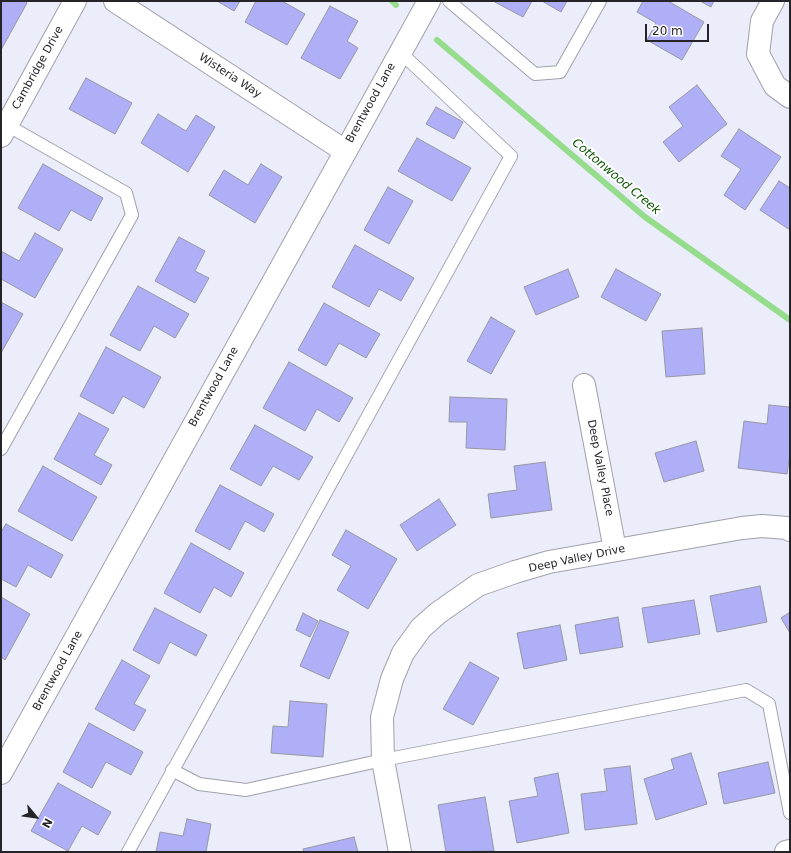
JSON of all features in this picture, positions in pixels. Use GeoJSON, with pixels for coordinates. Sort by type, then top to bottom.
{"type":"FeatureCollection","features":[{"type":"Feature","properties":{"kind":"street","name":"Cambridge Drive"},"geometry":{"type":"LineString","coordinates":[[4,130],[75,1]]}},
{"type":"Feature","properties":{"kind":"street","name":"Wisteria Way"},"geometry":{"type":"LineString","coordinates":[[115,1],[345,151]]}},
{"type":"Feature","properties":{"kind":"street","name":"Brentwood Lane"},"geometry":{"type":"LineString","coordinates":[[1,773],[429,1]]}},
{"type":"Feature","properties":{"kind":"street"},"geometry":{"type":"LineString","coordinates":[[773,1],[762,22],[758,54],[775,86],[790,97]]}},
{"type":"Feature","properties":{"kind":"street","name":"Deep Valley Place"},"geometry":{"type":"LineString","coordinates":[[584,385],[615,550]]}},
{"type":"Feature","properties":{"kind":"street","name":"Deep Valley Drive"},"geometry":{"type":"LineString","coordinates":[[400,852],[383,760],[382,717],[392,680],[403,653],[421,628],[438,613],[478,585],[549,562],[742,528],[762,526],[787,528],[790,530]]}},
{"type":"Feature","properties":{"kind":"street"},"geometry":{"type":"LineString","coordinates":[[786,852],[790,851]]}},
{"type":"Feature","properties":{"kind":"lane"},"geometry":{"type":"LineString","coordinates":[[449,1],[535,74],[560,72],[600,1]]}},
{"type":"Feature","properties":{"kind":"lane"},"geometry":{"type":"LineString","coordinates":[[128,852],[511,156],[400,52]]}},
{"type":"Feature","properties":{"kind":"lane"},"geometry":{"type":"LineString","coordinates":[[1,449],[132,215],[126,193],[4,130]]}},
{"type":"Feature","properties":{"kind":"lane"},"geometry":{"type":"LineString","coordinates":[[172,770],[199,784],[246,790],[383,760],[746,690],[769,704],[790,813]]}},
{"type":"Feature","properties":{"kind":"building"},"geometry":{"type":"Polygon","coordinates":[[[1,1],[25,1],[27,3],[1,50],[1,1]]]}},
{"type":"Feature","properties":{"kind":"building"},"geometry":{"type":"Polygon","coordinates":[[[217,1],[240,1],[234,11],[217,1]]]}},
{"type":"Feature","properties":{"kind":"building"},"geometry":{"type":"Polygon","coordinates":[[[256,1],[282,1],[305,14],[287,45],[245,22],[256,1]]]}},
{"type":"Feature","properties":{"kind":"building"},"geometry":{"type":"Polygon","coordinates":[[[493,1],[532,1],[523,17],[493,1]]]}},
{"type":"Feature","properties":{"kind":"building"},"geometry":{"type":"Polygon","coordinates":[[[542,1],[567,1],[561,12],[542,1]]]}},
{"type":"Feature","properties":{"kind":"building"},"geometry":{"type":"Polygon","coordinates":[[[643,1],[668,1],[704,22],[682,60],[647,40],[656,23],[637,12],[643,1]]]}},
{"type":"Feature","properties":{"kind":"building"},"geometry":{"type":"Polygon","coordinates":[[[700,1],[714,1],[711,7],[700,1]]]}},
{"type":"Feature","properties":{"kind":"building"},"geometry":{"type":"Polygon","coordinates":[[[330,6],[358,21],[347,41],[358,48],[340,79],[301,58],[330,6]]]}},
{"type":"Feature","properties":{"kind":"building"},"geometry":{"type":"Polygon","coordinates":[[[86,78],[132,103],[115,134],[69,109],[86,78]]]}},
{"type":"Feature","properties":{"kind":"building"},"geometry":{"type":"Polygon","coordinates":[[[697,85],[727,124],[679,162],[663,142],[683,126],[669,107],[697,85]]]}},
{"type":"Feature","properties":{"kind":"building"},"geometry":{"type":"Polygon","coordinates":[[[436,107],[463,122],[454,139],[426,124],[436,107]]]}},
{"type":"Feature","properties":{"kind":"building"},"geometry":{"type":"Polygon","coordinates":[[[158,114],[186,131],[196,115],[215,127],[188,172],[141,143],[158,114]]]}},
{"type":"Feature","properties":{"kind":"building"},"geometry":{"type":"Polygon","coordinates":[[[739,129],[781,157],[745,210],[724,195],[741,169],[721,156],[739,129]]]}},
{"type":"Feature","properties":{"kind":"building"},"geometry":{"type":"Polygon","coordinates":[[[417,138],[471,168],[452,201],[398,171],[417,138]]]}},
{"type":"Feature","properties":{"kind":"building"},"geometry":{"type":"Polygon","coordinates":[[[43,164],[103,198],[91,221],[71,210],[59,231],[18,208],[43,164]]]}},
{"type":"Feature","properties":{"kind":"building"},"geometry":{"type":"Polygon","coordinates":[[[261,164],[282,177],[255,223],[209,195],[224,170],[248,185],[261,164]]]}},
{"type":"Feature","properties":{"kind":"building"},"geometry":{"type":"Polygon","coordinates":[[[779,181],[790,188],[790,230],[760,210],[779,181]]]}},
{"type":"Feature","properties":{"kind":"building"},"geometry":{"type":"Polygon","coordinates":[[[388,187],[413,201],[389,244],[364,230],[388,187]]]}},
{"type":"Feature","properties":{"kind":"building"},"geometry":{"type":"Polygon","coordinates":[[[35,233],[63,249],[35,298],[1,279],[1,251],[19,261],[35,233]]]}},
{"type":"Feature","properties":{"kind":"building"},"geometry":{"type":"Polygon","coordinates":[[[179,237],[205,251],[195,271],[209,278],[195,303],[155,281],[179,237]]]}},
{"type":"Feature","properties":{"kind":"building"},"geometry":{"type":"Polygon","coordinates":[[[355,245],[414,278],[401,301],[379,289],[369,307],[332,287],[355,245]]]}},
{"type":"Feature","properties":{"kind":"building"},"geometry":{"type":"Polygon","coordinates":[[[568,269],[579,297],[536,315],[524,287],[568,269]]]}},
{"type":"Feature","properties":{"kind":"building"},"geometry":{"type":"Polygon","coordinates":[[[616,269],[661,294],[646,321],[601,297],[616,269]]]}},
{"type":"Feature","properties":{"kind":"building"},"geometry":{"type":"Polygon","coordinates":[[[138,286],[189,314],[175,338],[154,326],[140,351],[110,335],[138,286]]]}},
{"type":"Feature","properties":{"kind":"building"},"geometry":{"type":"Polygon","coordinates":[[[1,302],[23,314],[1,353],[1,302]]]}},
{"type":"Feature","properties":{"kind":"building"},"geometry":{"type":"Polygon","coordinates":[[[324,303],[380,334],[366,358],[339,343],[326,366],[298,350],[324,303]]]}},
{"type":"Feature","properties":{"kind":"building"},"geometry":{"type":"Polygon","coordinates":[[[491,317],[515,331],[491,374],[467,361],[491,317]]]}},
{"type":"Feature","properties":{"kind":"building"},"geometry":{"type":"Polygon","coordinates":[[[702,328],[705,374],[666,377],[662,331],[702,328]]]}},
{"type":"Feature","properties":{"kind":"building"},"geometry":{"type":"Polygon","coordinates":[[[106,347],[161,377],[144,408],[123,396],[113,414],[80,396],[106,347]]]}},
{"type":"Feature","properties":{"kind":"building"},"geometry":{"type":"Polygon","coordinates":[[[289,362],[353,398],[339,422],[317,409],[305,431],[263,408],[289,362]]]}},
{"type":"Feature","properties":{"kind":"building"},"geometry":{"type":"Polygon","coordinates":[[[450,397],[507,399],[505,450],[466,448],[467,422],[449,422],[450,397]]]}},
{"type":"Feature","properties":{"kind":"building"},"geometry":{"type":"Polygon","coordinates":[[[769,405],[790,407],[790,454],[787,474],[738,468],[744,421],[767,424],[769,405]]]}},
{"type":"Feature","properties":{"kind":"building"},"geometry":{"type":"Polygon","coordinates":[[[79,413],[109,429],[94,455],[112,465],[101,485],[54,459],[79,413]]]}},
{"type":"Feature","properties":{"kind":"building"},"geometry":{"type":"Polygon","coordinates":[[[255,425],[313,457],[299,480],[273,466],[261,486],[230,469],[255,425]]]}},
{"type":"Feature","properties":{"kind":"building"},"geometry":{"type":"Polygon","coordinates":[[[696,441],[704,471],[664,482],[655,453],[696,441]]]}},
{"type":"Feature","properties":{"kind":"building"},"geometry":{"type":"Polygon","coordinates":[[[545,462],[552,510],[491,518],[488,494],[517,490],[514,466],[545,462]]]}},
{"type":"Feature","properties":{"kind":"building"},"geometry":{"type":"Polygon","coordinates":[[[43,466],[97,497],[72,541],[18,511],[43,466]]]}},
{"type":"Feature","properties":{"kind":"building"},"geometry":{"type":"Polygon","coordinates":[[[220,485],[274,514],[264,532],[245,521],[230,550],[195,531],[220,485]]]}},
{"type":"Feature","properties":{"kind":"building"},"geometry":{"type":"Polygon","coordinates":[[[439,499],[456,525],[417,551],[400,525],[439,499]]]}},
{"type":"Feature","properties":{"kind":"building"},"geometry":{"type":"Polygon","coordinates":[[[6,524],[63,555],[51,578],[28,565],[16,587],[1,579],[1,532],[6,524]]]}},
{"type":"Feature","properties":{"kind":"building"},"geometry":{"type":"Polygon","coordinates":[[[346,530],[397,559],[368,609],[337,590],[351,566],[332,555],[346,530]]]}},
{"type":"Feature","properties":{"kind":"building"},"geometry":{"type":"Polygon","coordinates":[[[191,543],[244,573],[231,597],[214,587],[200,613],[164,593],[191,543]]]}},
{"type":"Feature","properties":{"kind":"building"},"geometry":{"type":"Polygon","coordinates":[[[760,586],[767,622],[717,632],[710,596],[760,586]]]}},
{"type":"Feature","properties":{"kind":"building"},"geometry":{"type":"Polygon","coordinates":[[[1,597],[30,614],[5,660],[1,657],[1,597]]]}},
{"type":"Feature","properties":{"kind":"building"},"geometry":{"type":"Polygon","coordinates":[[[694,600],[700,634],[648,643],[642,608],[694,600]]]}},
{"type":"Feature","properties":{"kind":"building"},"geometry":{"type":"Polygon","coordinates":[[[155,608],[207,635],[196,656],[170,642],[159,664],[133,650],[155,608]]]}},
{"type":"Feature","properties":{"kind":"building"},"geometry":{"type":"Polygon","coordinates":[[[790,612],[790,633],[781,618],[790,612]]]}},
{"type":"Feature","properties":{"kind":"building"},"geometry":{"type":"Polygon","coordinates":[[[303,613],[318,621],[310,637],[296,630],[303,613]]]}},
{"type":"Feature","properties":{"kind":"building"},"geometry":{"type":"Polygon","coordinates":[[[618,617],[623,647],[580,654],[575,625],[618,617]]]}},
{"type":"Feature","properties":{"kind":"building"},"geometry":{"type":"Polygon","coordinates":[[[320,620],[349,632],[329,679],[300,666],[320,620]]]}},
{"type":"Feature","properties":{"kind":"building"},"geometry":{"type":"Polygon","coordinates":[[[560,625],[567,660],[524,669],[517,633],[560,625]]]}},
{"type":"Feature","properties":{"kind":"building"},"geometry":{"type":"Polygon","coordinates":[[[122,660],[150,676],[134,704],[146,710],[134,731],[95,709],[122,660]]]}},
{"type":"Feature","properties":{"kind":"building"},"geometry":{"type":"Polygon","coordinates":[[[470,662],[499,678],[473,725],[443,709],[470,662]]]}},
{"type":"Feature","properties":{"kind":"building"},"geometry":{"type":"Polygon","coordinates":[[[290,701],[327,704],[323,757],[271,753],[273,726],[288,727],[290,701]]]}},
{"type":"Feature","properties":{"kind":"building"},"geometry":{"type":"Polygon","coordinates":[[[89,723],[143,752],[131,775],[106,762],[92,788],[63,772],[89,723]]]}},
{"type":"Feature","properties":{"kind":"building"},"geometry":{"type":"Polygon","coordinates":[[[691,753],[707,804],[656,820],[644,779],[674,769],[671,759],[691,753]]]}},
{"type":"Feature","properties":{"kind":"building"},"geometry":{"type":"Polygon","coordinates":[[[768,762],[775,793],[724,804],[718,773],[768,762]]]}},
{"type":"Feature","properties":{"kind":"building"},"geometry":{"type":"Polygon","coordinates":[[[630,766],[637,824],[585,830],[581,794],[607,791],[604,769],[630,766]]]}},
{"type":"Feature","properties":{"kind":"building"},"geometry":{"type":"Polygon","coordinates":[[[558,773],[569,833],[517,843],[509,801],[538,796],[534,778],[558,773]]]}},
{"type":"Feature","properties":{"kind":"building"},"geometry":{"type":"Polygon","coordinates":[[[58,783],[111,812],[98,835],[82,826],[68,851],[31,831],[58,783]]]}},
{"type":"Feature","properties":{"kind":"building"},"geometry":{"type":"Polygon","coordinates":[[[485,797],[494,851],[446,852],[438,805],[485,797]]]}},
{"type":"Feature","properties":{"kind":"building"},"geometry":{"type":"Polygon","coordinates":[[[187,819],[211,824],[206,852],[156,852],[160,832],[183,836],[187,819]]]}},
{"type":"Feature","properties":{"kind":"building"},"geometry":{"type":"Polygon","coordinates":[[[354,837],[358,852],[304,852],[303,849],[354,837]]]}},
{"type":"Feature","properties":{"kind":"waterway","name":"Cottonwood Creek"},"geometry":{"type":"LineString","coordinates":[[392,1],[396,5]]}},
{"type":"Feature","properties":{"kind":"waterway","name":"Cottonwood Creek"},"geometry":{"type":"LineString","coordinates":[[437,40],[645,217],[790,320]]}}]}
